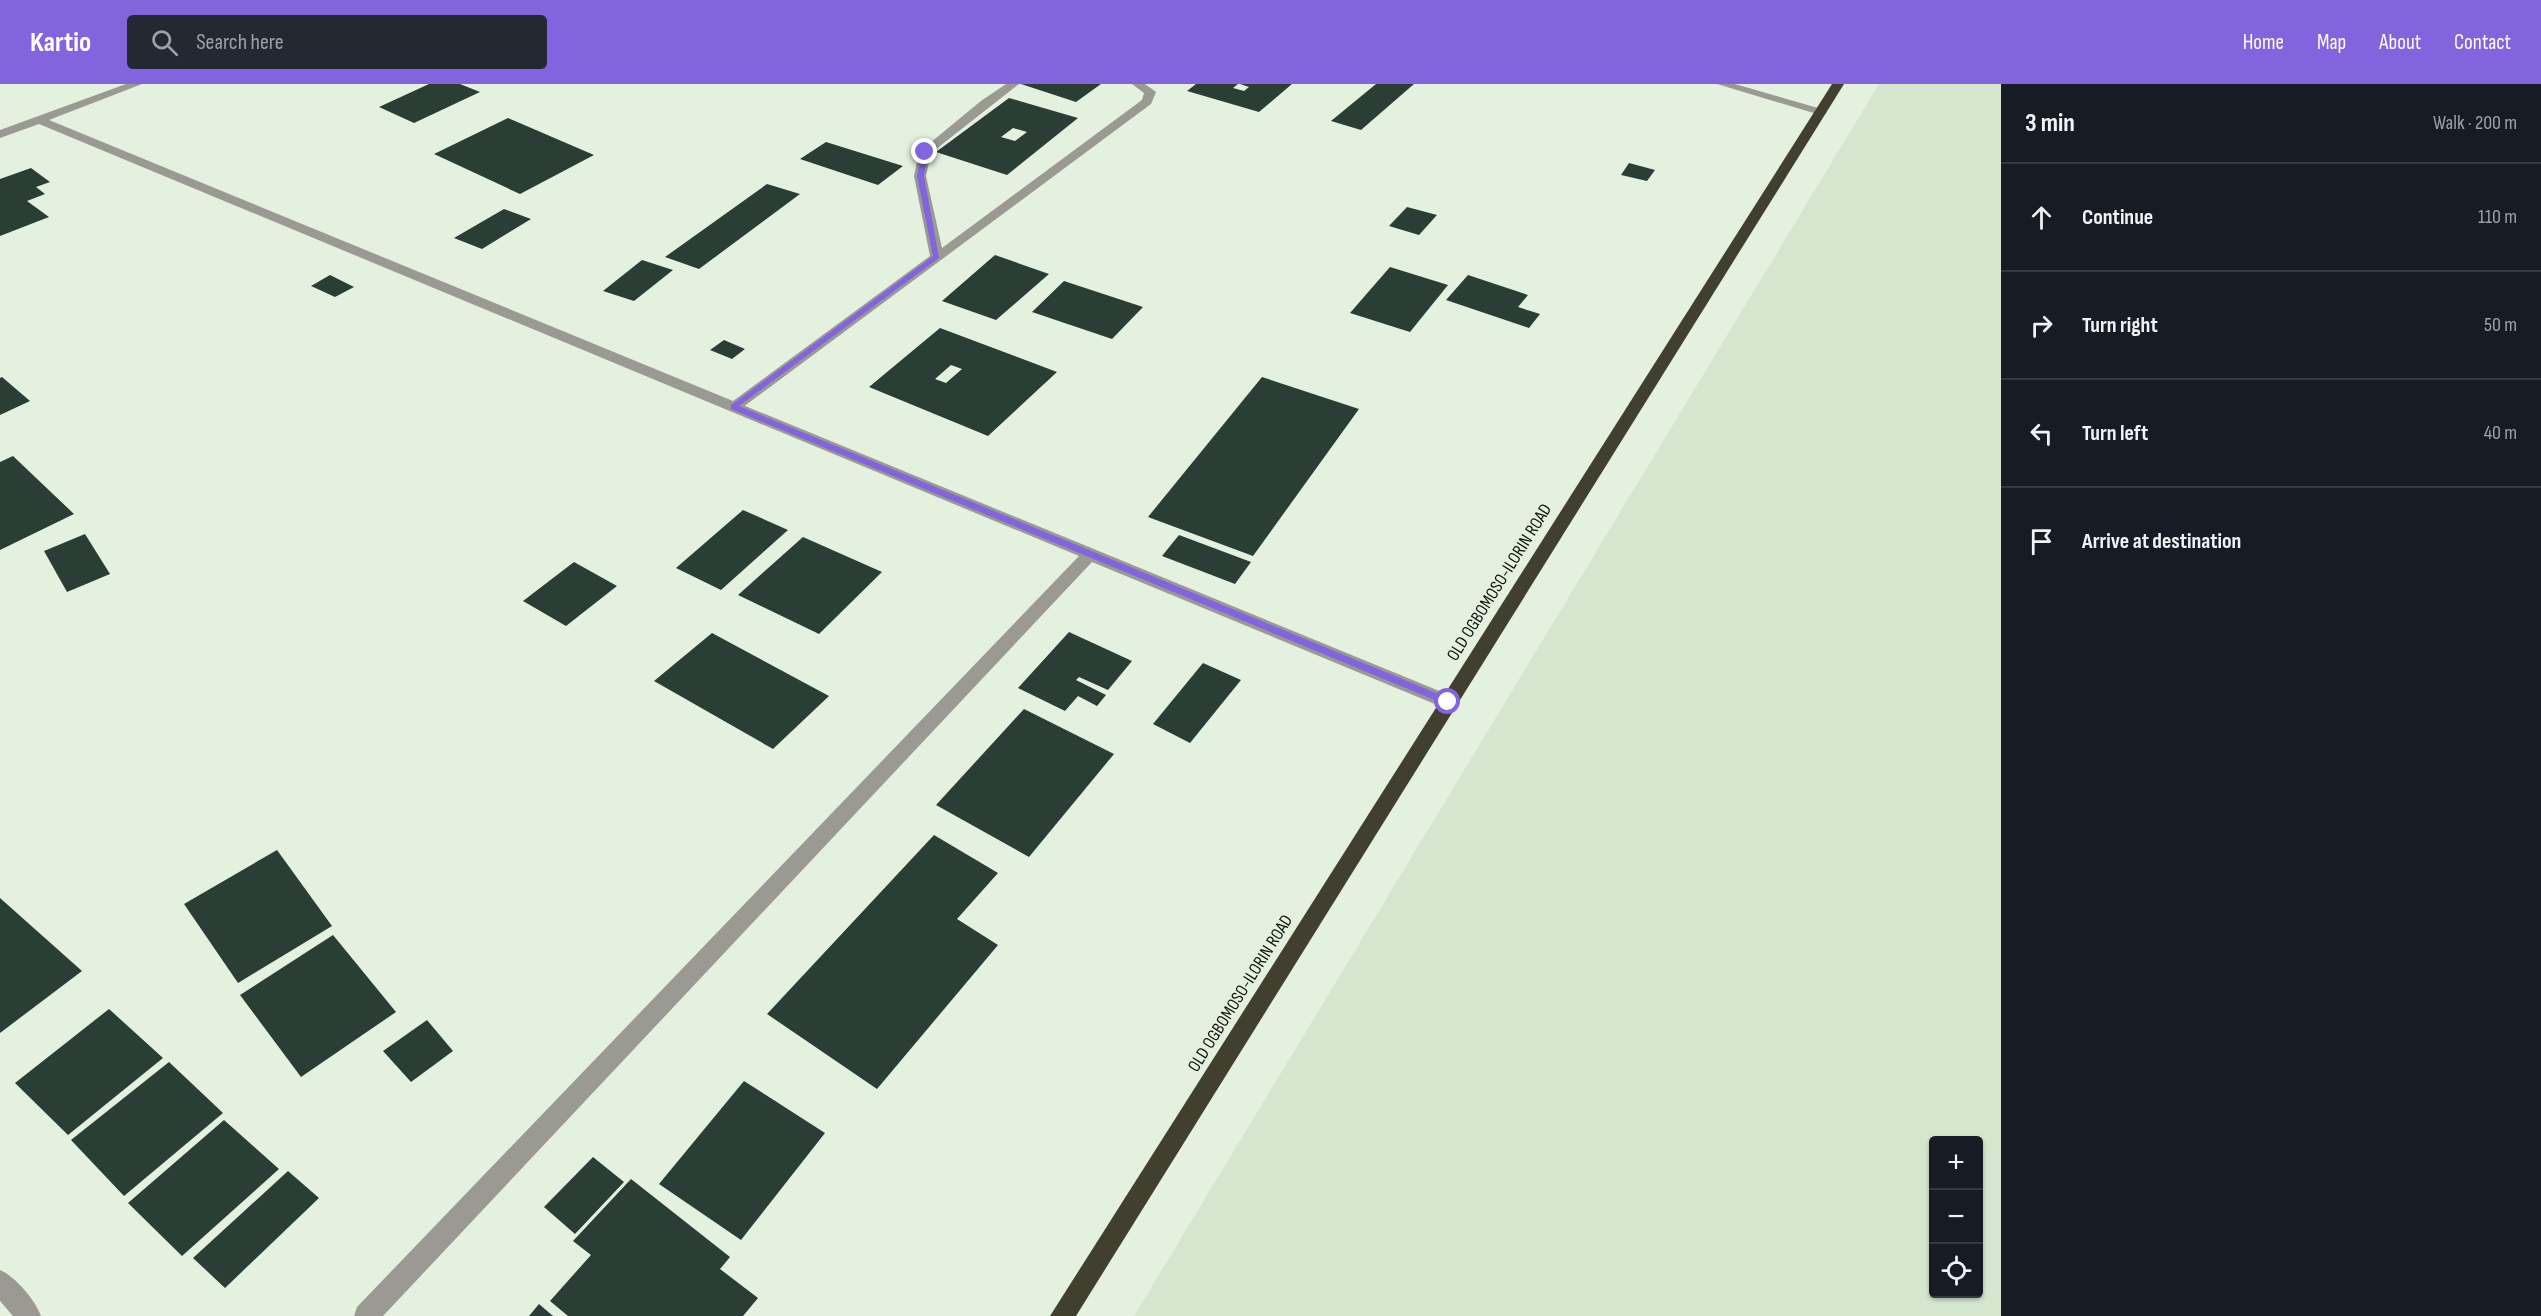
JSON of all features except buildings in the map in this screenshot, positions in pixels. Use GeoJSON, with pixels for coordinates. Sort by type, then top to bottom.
{"type":"FeatureCollection","features":[{"type":"Feature","properties":{"kind":"highway","name":"OLD OGBOMOSO-ILORIN ROAD"},"geometry":{"type":"LineString","coordinates":[[1062,1316],[1838,84]]}},
{"type":"Feature","properties":{"kind":"street"},"geometry":{"type":"LineString","coordinates":[[0,134],[136,84]]}},
{"type":"Feature","properties":{"kind":"street"},"geometry":{"type":"LineString","coordinates":[[937,257],[920,176],[925,152],[985,103],[1013,84]]}},
{"type":"Feature","properties":{"kind":"street"},"geometry":{"type":"LineString","coordinates":[[734,407],[1147,102],[1150,93],[1138,84]]}},
{"type":"Feature","properties":{"kind":"street"},"geometry":{"type":"LineString","coordinates":[[1723,84],[1821,111]]}},
{"type":"Feature","properties":{"kind":"street"},"geometry":{"type":"LineString","coordinates":[[40,120],[1448,702]]}},
{"type":"Feature","properties":{"kind":"street"},"geometry":{"type":"LineString","coordinates":[[366,1316],[1090,554]]}},
{"type":"Feature","properties":{"kind":"street"},"geometry":{"type":"LineString","coordinates":[[3,1290],[29,1316]]}},
{"type":"Feature","properties":{"kind":"shaded area"},"geometry":{"type":"Polygon","coordinates":[[[1879,84],[2001,84],[2001,1316],[1134,1316],[1879,84]]]}},
{"type":"Feature","properties":{"kind":"route"},"geometry":{"type":"LineString","coordinates":[[925,152],[920,176],[937,257],[734,407],[1448,702]]}}]}
